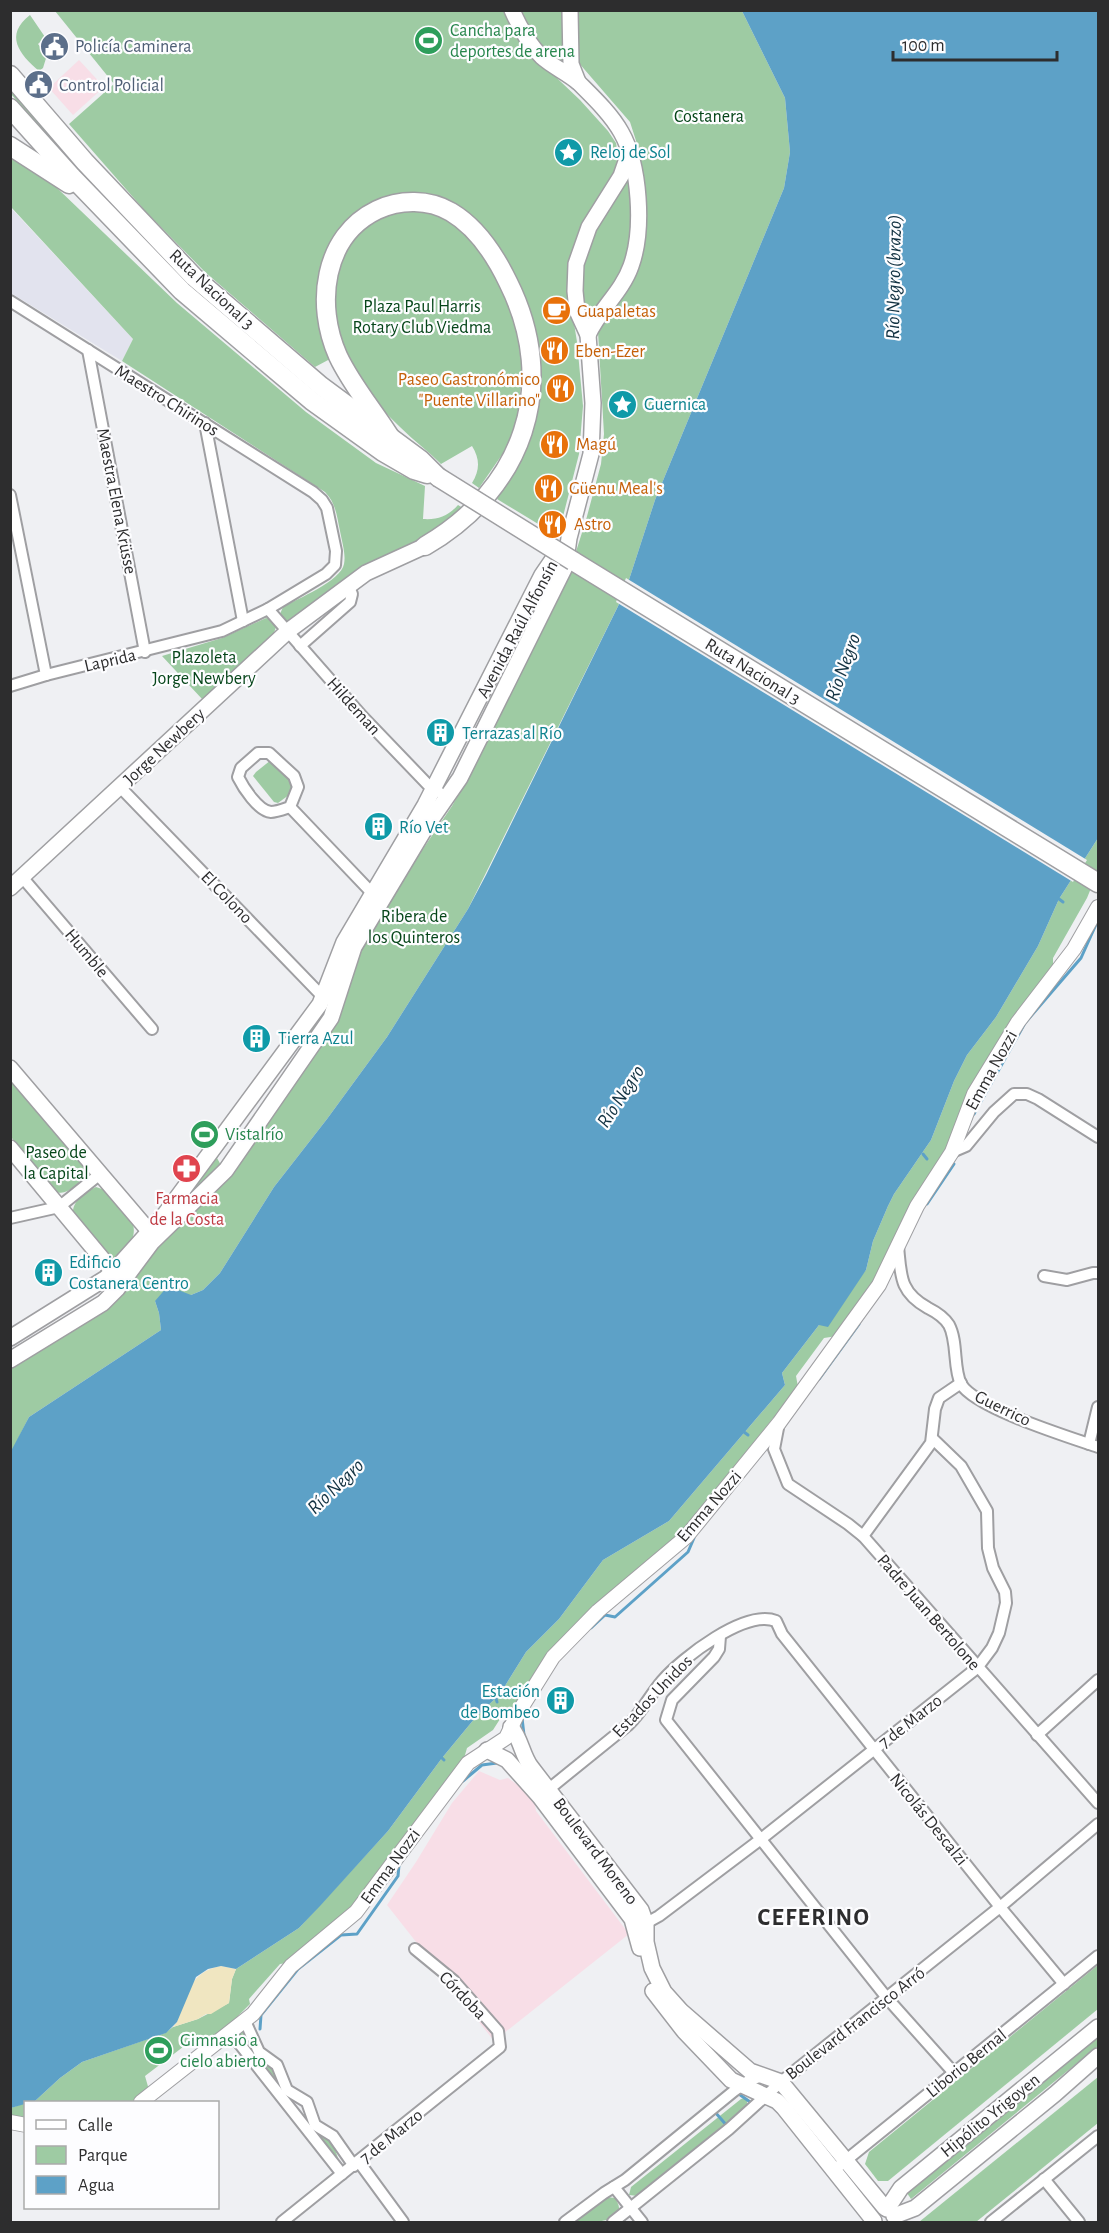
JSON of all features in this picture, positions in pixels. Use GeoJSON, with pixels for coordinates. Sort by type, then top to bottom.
{"type":"FeatureCollection","features":[{"type":"Feature","properties":{"kind":"highway","name":"Ruta Nacional 3"},"geometry":{"type":"LineString","coordinates":[[10,75],[85,162],[194,278],[321,386],[421,460],[438,477],[1098,883]]}},
{"type":"Feature","properties":{"kind":"highway","name":"Ruta Nacional 3"},"geometry":{"type":"LineString","coordinates":[[10,108],[182,291],[312,401],[383,452],[414,470],[438,477]]}},
{"type":"Feature","properties":{"kind":"highway"},"geometry":{"type":"LineString","coordinates":[[10,146],[104,209]]}},
{"type":"Feature","properties":{"kind":"highway"},"geometry":{"type":"LineString","coordinates":[[392,440],[338,356],[330,333],[325,302],[326,285],[329,267],[336,251],[352,226],[384,207],[408,201],[423,202],[451,212],[471,227],[498,263],[513,293],[524,324],[532,378],[525,426],[515,453],[502,474],[463,520],[446,534],[425,546]]}},
{"type":"Feature","properties":{"kind":"main road"},"geometry":{"type":"LineString","coordinates":[[513,10],[520,28],[541,56],[578,82],[615,123],[626,141],[636,180],[636,247],[631,266],[621,286],[595,320],[588,335]]}},
{"type":"Feature","properties":{"kind":"main road"},"geometry":{"type":"LineString","coordinates":[[570,10],[572,17],[571,64],[578,82]]}},
{"type":"Feature","properties":{"kind":"main road","name":"Avenida Raúl Alfonsín"},"geometry":{"type":"LineString","coordinates":[[151,1237],[165,1214],[245,1106],[330,999],[377,896],[426,827],[440,793],[460,778],[565,567],[567,547],[591,454],[593,404],[588,335],[577,311],[576,264],[589,227],[621,176],[629,153]]}},
{"type":"Feature","properties":{"kind":"main road","name":"Jorge Newbery"},"geometry":{"type":"LineString","coordinates":[[10,888],[288,631],[366,573],[425,546]]}},
{"type":"Feature","properties":{"kind":"main road","name":"Avenida Raúl Alfonsín"},"geometry":{"type":"LineString","coordinates":[[151,1237],[226,1170],[331,1018],[330,999]]}},
{"type":"Feature","properties":{"kind":"main road"},"geometry":{"type":"LineString","coordinates":[[10,1068],[100,1173],[151,1237],[117,1277],[103,1303],[10,1360]]}},
{"type":"Feature","properties":{"kind":"main road"},"geometry":{"type":"LineString","coordinates":[[10,1148],[117,1277]]}},
{"type":"Feature","properties":{"kind":"main road"},"geometry":{"type":"LineString","coordinates":[[10,1338],[117,1277]]}},
{"type":"Feature","properties":{"kind":"main road","name":"Boulevard Moreno"},"geometry":{"type":"LineString","coordinates":[[511,1727],[516,1733],[524,1758],[544,1793],[632,1919],[641,1926],[652,1968],[664,1992],[681,2011],[735,2060],[750,2071],[781,2082],[840,2166],[874,2222]]}},
{"type":"Feature","properties":{"kind":"main road","name":"Boulevard Moreno"},"geometry":{"type":"LineString","coordinates":[[487,1750],[507,1760],[544,1793]]}},
{"type":"Feature","properties":{"kind":"main road","name":"Boulevard Moreno"},"geometry":{"type":"LineString","coordinates":[[641,1926],[646,1971],[651,1986],[658,2000],[684,2031],[731,2080],[777,2101],[892,2216]]}},
{"type":"Feature","properties":{"kind":"main road","name":"Hipólito Yrigoyen"},"geometry":{"type":"LineString","coordinates":[[892,2216],[901,2188],[1098,2026]]}},
{"type":"Feature","properties":{"kind":"main road","name":"Hipólito Yrigoyen"},"geometry":{"type":"LineString","coordinates":[[874,2222],[877,2211],[892,2216],[915,2208],[1098,2056]]}},
{"type":"Feature","properties":{"kind":"street","name":"Maestro Chirinos"},"geometry":{"type":"LineString","coordinates":[[10,301],[313,492],[327,508],[336,550],[335,565]]}},
{"type":"Feature","properties":{"kind":"street","name":"Maestra Elena Krüsse"},"geometry":{"type":"LineString","coordinates":[[88,350],[146,652]]}},
{"type":"Feature","properties":{"kind":"street"},"geometry":{"type":"LineString","coordinates":[[205,423],[243,621]]}},
{"type":"Feature","properties":{"kind":"street"},"geometry":{"type":"LineString","coordinates":[[10,495],[46,675]]}},
{"type":"Feature","properties":{"kind":"street","name":"Laprida"},"geometry":{"type":"LineString","coordinates":[[10,686],[222,631],[268,609],[326,574],[335,565]]}},
{"type":"Feature","properties":{"kind":"street"},"geometry":{"type":"LineString","coordinates":[[300,646],[350,602],[352,594],[348,585]]}},
{"type":"Feature","properties":{"kind":"street","name":"Hildeman"},"geometry":{"type":"LineString","coordinates":[[268,609],[363,716],[440,793]]}},
{"type":"Feature","properties":{"kind":"street"},"geometry":{"type":"LineString","coordinates":[[258,753],[269,753],[294,776],[298,788],[290,807],[271,812],[263,809],[244,789],[238,777],[242,768],[258,753]]}},
{"type":"Feature","properties":{"kind":"street","name":"El Colono"},"geometry":{"type":"LineString","coordinates":[[120,787],[330,999]]}},
{"type":"Feature","properties":{"kind":"street"},"geometry":{"type":"LineString","coordinates":[[290,807],[377,896]]}},
{"type":"Feature","properties":{"kind":"street","name":"Humble"},"geometry":{"type":"LineString","coordinates":[[22,877],[152,1029]]}},
{"type":"Feature","properties":{"kind":"street","name":"Emma Nozzi"},"geometry":{"type":"LineString","coordinates":[[144,2101],[245,2021],[260,2006],[291,1966],[356,1912],[468,1763],[506,1738],[553,1657],[598,1611],[686,1538],[779,1423],[879,1285],[917,1206],[952,1152],[974,1094],[1018,1022],[1074,949],[1098,907]]}},
{"type":"Feature","properties":{"kind":"street"},"geometry":{"type":"LineString","coordinates":[[952,1152],[966,1146],[994,1112],[1014,1094],[1027,1094],[1038,1099],[1098,1137]]}},
{"type":"Feature","properties":{"kind":"street"},"geometry":{"type":"LineString","coordinates":[[10,1218],[58,1207],[100,1173]]}},
{"type":"Feature","properties":{"kind":"street","name":"Guerrico"},"geometry":{"type":"LineString","coordinates":[[898,1245],[902,1280],[906,1291],[915,1301],[940,1315],[948,1324],[953,1337],[961,1383],[972,1395],[1045,1428],[1094,1445]]}},
{"type":"Feature","properties":{"kind":"street"},"geometry":{"type":"LineString","coordinates":[[1044,1276],[1067,1280],[1098,1273]]}},
{"type":"Feature","properties":{"kind":"street"},"geometry":{"type":"LineString","coordinates":[[863,1536],[933,1439],[935,1409],[939,1398],[961,1383]]}},
{"type":"Feature","properties":{"kind":"street"},"geometry":{"type":"LineString","coordinates":[[1094,1445],[1098,1407]]}},
{"type":"Feature","properties":{"kind":"street","name":"Padre Juan Bertolone"},"geometry":{"type":"LineString","coordinates":[[779,1423],[774,1449],[788,1484],[863,1536],[1098,1803]]}},
{"type":"Feature","properties":{"kind":"street","name":"7 de Marzo"},"geometry":{"type":"LineString","coordinates":[[641,1926],[760,1839],[874,1750],[977,1668],[992,1648],[999,1633],[1006,1603],[1005,1592],[993,1568],[988,1548],[987,1511],[961,1466],[933,1439]]}},
{"type":"Feature","properties":{"kind":"street","name":"Estados Unidos"},"geometry":{"type":"LineString","coordinates":[[544,1793],[639,1715],[662,1681],[707,1642],[744,1623],[765,1618],[776,1621]]}},
{"type":"Feature","properties":{"kind":"street","name":"Nicolás Descalzi"},"geometry":{"type":"LineString","coordinates":[[776,1621],[782,1634],[874,1750],[1065,1984]]}},
{"type":"Feature","properties":{"kind":"street"},"geometry":{"type":"LineString","coordinates":[[720,1636],[719,1649],[714,1657],[672,1700],[666,1720],[887,1998],[954,2073]]}},
{"type":"Feature","properties":{"kind":"street"},"geometry":{"type":"LineString","coordinates":[[1037,1735],[1098,1680]]}},
{"type":"Feature","properties":{"kind":"street","name":"Boulevard Francisco Arró"},"geometry":{"type":"LineString","coordinates":[[613,2223],[738,2121],[781,2082],[1000,1907],[1098,1824]]}},
{"type":"Feature","properties":{"kind":"street","name":"Córdoba"},"geometry":{"type":"LineString","coordinates":[[415,1949],[454,1981],[498,2031],[500,2047]]}},
{"type":"Feature","properties":{"kind":"street","name":"Liborio Bernal"},"geometry":{"type":"LineString","coordinates":[[840,2166],[1098,1956]]}},
{"type":"Feature","properties":{"kind":"street"},"geometry":{"type":"LineString","coordinates":[[245,2021],[259,2052],[278,2065],[286,2090],[307,2102],[315,2125],[333,2136],[403,2223]]}},
{"type":"Feature","properties":{"kind":"street"},"geometry":{"type":"LineString","coordinates":[[231,2033],[342,2174]]}},
{"type":"Feature","properties":{"kind":"street","name":"7 de Marzo"},"geometry":{"type":"LineString","coordinates":[[282,2223],[500,2047]]}},
{"type":"Feature","properties":{"kind":"street","name":"Boulevard Francisco Arró"},"geometry":{"type":"LineString","coordinates":[[565,2223],[741,2086],[762,2076]]}},
{"type":"Feature","properties":{"kind":"street"},"geometry":{"type":"LineString","coordinates":[[991,2223],[1098,2136]]}},
{"type":"Feature","properties":{"kind":"street"},"geometry":{"type":"LineString","coordinates":[[1044,2179],[1079,2223]]}},
{"type":"Feature","properties":{"kind":"street"},"geometry":{"type":"LineString","coordinates":[[614,2187],[642,2223]]}},
{"type":"Feature","properties":{"kind":"shaded area"},"geometry":{"type":"Polygon","coordinates":[[[79,60],[104,87],[73,115],[49,88],[79,60]]]}},
{"type":"Feature","properties":{"kind":"shaded area"},"geometry":{"type":"Polygon","coordinates":[[[10,207],[133,339],[122,361],[11,293],[10,207]]]}},
{"type":"Feature","properties":{"kind":"shaded area","name":"Estación de Bombeo"},"geometry":{"type":"Polygon","coordinates":[[[479,1771],[500,1780],[508,1778],[534,1797],[536,1811],[629,1934],[494,2041],[387,1905],[452,1803],[479,1771]]]}},
{"type":"Feature","properties":{"kind":"green space"},"geometry":{"type":"Polygon","coordinates":[[[55,11],[507,11],[540,62],[580,100],[608,131],[616,143],[618,154],[618,167],[597,204],[571,304],[583,406],[579,454],[558,536],[497,499],[521,457],[537,404],[505,260],[425,196],[335,238],[330,359],[315,367],[205,272],[146,212],[69,124],[114,84],[55,11]]]}},
{"type":"Feature","properties":{"kind":"green space"},"geometry":{"type":"Polygon","coordinates":[[[519,11],[564,11],[563,61],[543,49],[519,11]]]}},
{"type":"Feature","properties":{"kind":"green space","name":"Costanera"},"geometry":{"type":"Polygon","coordinates":[[[576,11],[742,11],[785,98],[790,152],[784,188],[655,500],[625,592],[468,909],[387,1037],[274,1187],[220,1273],[203,1290],[191,1295],[155,1301],[161,1330],[29,1417],[11,1453],[11,1366],[92,1318],[158,1246],[335,1023],[359,949],[385,905],[452,806],[470,774],[573,561],[601,464],[604,434],[598,332],[601,322],[624,289],[642,179],[639,150],[630,122],[578,62],[576,11]]]}},
{"type":"Feature","properties":{"kind":"green space"},"geometry":{"type":"Polygon","coordinates":[[[30,15],[45,37],[38,44],[47,55],[43,68],[39,71],[26,58],[17,44],[18,30],[22,22],[30,15]]]}},
{"type":"Feature","properties":{"kind":"green space"},"geometry":{"type":"Polygon","coordinates":[[[10,89],[315,395],[187,285],[78,171],[11,94],[10,89]]]}},
{"type":"Feature","properties":{"kind":"green space"},"geometry":{"type":"Polygon","coordinates":[[[11,155],[56,187],[177,303],[306,412],[376,463],[425,486],[423,519],[442,516],[458,505],[463,508],[442,528],[293,620],[287,621],[280,614],[283,607],[327,583],[335,577],[344,564],[343,544],[332,501],[325,492],[122,361],[133,339],[11,207],[11,155]]]}},
{"type":"Feature","properties":{"kind":"green space"},"geometry":{"type":"Polygon","coordinates":[[[628,179],[633,230],[624,269],[602,302],[596,307],[587,308],[582,304],[579,274],[589,238],[628,179]]]}},
{"type":"Feature","properties":{"kind":"green space","name":"Plaza Paul Harris Rotary Club Viedma"},"geometry":{"type":"Polygon","coordinates":[[[399,209],[437,213],[465,229],[496,270],[518,329],[523,372],[516,425],[508,446],[479,488],[472,483],[478,464],[472,446],[441,464],[400,427],[371,395],[347,358],[339,338],[334,317],[333,295],[336,273],[345,246],[358,229],[399,209]]]}},
{"type":"Feature","properties":{"kind":"green space","name":"Plazoleta Jorge Newbery"},"geometry":{"type":"Polygon","coordinates":[[[266,618],[277,624],[274,633],[203,700],[162,656],[222,638],[266,618]]]}},
{"type":"Feature","properties":{"kind":"green space"},"geometry":{"type":"Polygon","coordinates":[[[271,760],[294,784],[293,792],[278,803],[274,802],[253,776],[271,760]]]}},
{"type":"Feature","properties":{"kind":"green space"},"geometry":{"type":"Polygon","coordinates":[[[1098,838],[1098,871],[1087,898],[1053,958],[1053,971],[945,1155],[874,1283],[837,1336],[824,1338],[796,1376],[798,1387],[681,1533],[593,1609],[514,1715],[500,1719],[493,1730],[467,1748],[463,1762],[351,1910],[287,1963],[280,1964],[249,1999],[250,2004],[217,2037],[196,2037],[145,2076],[149,2090],[135,2101],[35,2101],[82,2062],[165,2033],[173,2027],[198,2019],[229,2003],[232,1979],[236,1969],[299,1928],[388,1831],[442,1758],[475,1718],[500,1694],[526,1652],[559,1619],[603,1560],[669,1521],[785,1385],[782,1373],[866,1270],[873,1241],[894,1194],[931,1140],[954,1081],[967,1055],[996,1017],[1038,946],[1059,899],[1098,838]]]}},
{"type":"Feature","properties":{"kind":"green space"},"geometry":{"type":"Polygon","coordinates":[[[321,1013],[325,1016],[313,1037],[307,1032],[217,1158],[222,1167],[168,1220],[316,1016],[321,1013]]]}},
{"type":"Feature","properties":{"kind":"green space","name":"Paseo de la Capital"},"geometry":{"type":"Polygon","coordinates":[[[10,1080],[85,1168],[84,1179],[70,1190],[62,1193],[54,1191],[11,1137],[10,1080]]]}},
{"type":"Feature","properties":{"kind":"green space","name":"Paseo de la Capital"},"geometry":{"type":"Polygon","coordinates":[[[96,1187],[105,1190],[133,1224],[132,1239],[116,1258],[110,1258],[73,1214],[77,1201],[96,1187]]]}},
{"type":"Feature","properties":{"kind":"green space"},"geometry":{"type":"Polygon","coordinates":[[[1098,1965],[1098,2009],[888,2181],[878,2181],[865,2164],[869,2152],[1098,1965]]]}},
{"type":"Feature","properties":{"kind":"green space"},"geometry":{"type":"Polygon","coordinates":[[[242,2028],[272,2065],[282,2089],[240,2035],[242,2028]]]}},
{"type":"Feature","properties":{"kind":"green space"},"geometry":{"type":"Polygon","coordinates":[[[1098,2036],[1098,2046],[911,2199],[907,2193],[1098,2036]]]}},
{"type":"Feature","properties":{"kind":"green space"},"geometry":{"type":"Polygon","coordinates":[[[1098,2077],[1098,2123],[976,2222],[919,2222],[1098,2077]]]}},
{"type":"Feature","properties":{"kind":"green space"},"geometry":{"type":"Polygon","coordinates":[[[744,2098],[747,2100],[747,2108],[638,2196],[629,2195],[631,2187],[744,2098]]]}},
{"type":"Feature","properties":{"kind":"green space"},"geometry":{"type":"Polygon","coordinates":[[[24,2103],[24,2120],[11,2118],[11,2108],[24,2103]]]}},
{"type":"Feature","properties":{"kind":"green space"},"geometry":{"type":"Polygon","coordinates":[[[316,2133],[332,2145],[340,2163],[316,2133]]]}},
{"type":"Feature","properties":{"kind":"green space"},"geometry":{"type":"Polygon","coordinates":[[[607,2197],[615,2198],[619,2207],[618,2213],[613,2217],[597,2222],[573,2222],[607,2197]]]}},
{"type":"Feature","properties":{"kind":"sand"},"geometry":{"type":"Polygon","coordinates":[[[221,1966],[236,1969],[232,1979],[229,2003],[211,2014],[173,2027],[196,1979],[202,1973],[221,1966]]]}},
{"type":"Feature","properties":{"kind":"water"},"geometry":{"type":"Polygon","coordinates":[[[742,11],[1098,11],[1098,838],[1059,899],[1038,946],[996,1017],[967,1055],[954,1081],[931,1140],[888,1206],[873,1241],[866,1270],[828,1327],[819,1325],[782,1373],[785,1385],[669,1521],[603,1560],[559,1619],[526,1652],[500,1694],[475,1718],[442,1758],[388,1831],[299,1928],[236,1969],[221,1966],[208,1969],[196,1977],[177,2022],[166,2033],[82,2062],[35,2101],[24,2101],[24,2104],[11,2108],[10,1453],[29,1417],[161,1330],[155,1301],[168,1286],[191,1295],[203,1290],[220,1273],[274,1187],[387,1037],[468,909],[625,592],[655,500],[784,188],[790,152],[785,98],[742,11]]]}},
{"type":"Feature","properties":{"kind":"pier"},"geometry":{"type":"Polygon","coordinates":[[[626,578],[1087,860],[1073,882],[616,602],[626,578]]]}},
{"type":"Feature","properties":{"kind":"waterway"},"geometry":{"type":"LineString","coordinates":[[1059,899],[1063,902]]}},
{"type":"Feature","properties":{"kind":"waterway"},"geometry":{"type":"LineString","coordinates":[[974,1114],[1025,1023],[1081,958],[1098,920]]}},
{"type":"Feature","properties":{"kind":"waterway"},"geometry":{"type":"LineString","coordinates":[[923,1154],[927,1159]]}},
{"type":"Feature","properties":{"kind":"waterway"},"geometry":{"type":"LineString","coordinates":[[927,1204],[954,1164]]}},
{"type":"Feature","properties":{"kind":"waterway"},"geometry":{"type":"LineString","coordinates":[[819,1379],[859,1324]]}},
{"type":"Feature","properties":{"kind":"waterway"},"geometry":{"type":"LineString","coordinates":[[744,1432],[748,1435]]}},
{"type":"Feature","properties":{"kind":"waterway"},"geometry":{"type":"LineString","coordinates":[[591,1628],[605,1615],[615,1617],[688,1552],[694,1538]]}},
{"type":"Feature","properties":{"kind":"waterway"},"geometry":{"type":"LineString","coordinates":[[496,1698],[497,1702]]}},
{"type":"Feature","properties":{"kind":"waterway"},"geometry":{"type":"LineString","coordinates":[[522,1718],[524,1735]]}},
{"type":"Feature","properties":{"kind":"waterway"},"geometry":{"type":"LineString","coordinates":[[463,1781],[482,1765],[497,1763]]}},
{"type":"Feature","properties":{"kind":"waterway"},"geometry":{"type":"LineString","coordinates":[[260,2029],[261,2015],[298,1969],[341,1935],[357,1934],[398,1876],[399,1865]]}},
{"type":"Feature","properties":{"kind":"waterway"},"geometry":{"type":"LineString","coordinates":[[736,2092],[753,2104]]}},
{"type":"Feature","properties":{"kind":"waterway"},"geometry":{"type":"LineString","coordinates":[[715,2112],[728,2127]]}},
{"type":"Feature","properties":{"kind":"place","name":"Cancha para deportes de arena"},"geometry":{"type":"Point","coordinates":[429,40]}},
{"type":"Feature","properties":{"kind":"place","name":"Policía Caminera"},"geometry":{"type":"Point","coordinates":[54,46]}},
{"type":"Feature","properties":{"kind":"place","name":"Control Policial"},"geometry":{"type":"Point","coordinates":[38,85]}},
{"type":"Feature","properties":{"kind":"place","name":"Reloj de Sol"},"geometry":{"type":"Point","coordinates":[569,152]}},
{"type":"Feature","properties":{"kind":"place","name":"Guapaletas"},"geometry":{"type":"Point","coordinates":[556,311]}},
{"type":"Feature","properties":{"kind":"place","name":"Eben-Ezer"},"geometry":{"type":"Point","coordinates":[554,351]}},
{"type":"Feature","properties":{"kind":"place","name":"Paseo Gastronómico \"Puente Villarino\""},"geometry":{"type":"Point","coordinates":[561,389]}},
{"type":"Feature","properties":{"kind":"place","name":"Guernica"},"geometry":{"type":"Point","coordinates":[623,404]}},
{"type":"Feature","properties":{"kind":"place","name":"Magú"},"geometry":{"type":"Point","coordinates":[555,444]}},
{"type":"Feature","properties":{"kind":"place","name":"Güenu Meal's"},"geometry":{"type":"Point","coordinates":[548,488]}},
{"type":"Feature","properties":{"kind":"place","name":"Astro"},"geometry":{"type":"Point","coordinates":[553,524]}},
{"type":"Feature","properties":{"kind":"place","name":"Terrazas al Río"},"geometry":{"type":"Point","coordinates":[441,733]}},
{"type":"Feature","properties":{"kind":"place","name":"Río Vet"},"geometry":{"type":"Point","coordinates":[378,827]}},
{"type":"Feature","properties":{"kind":"place","name":"Tierra Azul"},"geometry":{"type":"Point","coordinates":[257,1038]}},
{"type":"Feature","properties":{"kind":"place","name":"Vistalrío"},"geometry":{"type":"Point","coordinates":[204,1134]}},
{"type":"Feature","properties":{"kind":"place","name":"Farmacia de la Costa"},"geometry":{"type":"Point","coordinates":[187,1169]}},
{"type":"Feature","properties":{"kind":"place","name":"Edificio Costanera Centro"},"geometry":{"type":"Point","coordinates":[48,1272]}},
{"type":"Feature","properties":{"kind":"place","name":"Estación de Bombeo"},"geometry":{"type":"Point","coordinates":[561,1701]}},
{"type":"Feature","properties":{"kind":"place","name":"Gimnasio a cielo abierto"},"geometry":{"type":"Point","coordinates":[159,2050]}},
{"type":"Feature","properties":{"kind":"district","name":"CEFERINO"},"geometry":{"type":"Point","coordinates":[814,1917]}},
{"type":"Feature","properties":{"kind":"water label","name":"Río Negro (brazo)"},"geometry":{"type":"Point","coordinates":[893,277]}},
{"type":"Feature","properties":{"kind":"water label","name":"Río Negro"},"geometry":{"type":"Point","coordinates":[842,667]}},
{"type":"Feature","properties":{"kind":"water label","name":"Río Negro"},"geometry":{"type":"Point","coordinates":[620,1096]}},
{"type":"Feature","properties":{"kind":"water label","name":"Río Negro"},"geometry":{"type":"Point","coordinates":[335,1486]}},
{"type":"Feature","properties":{"kind":"park label","name":"Ribera de los Quinteros"},"geometry":{"type":"Point","coordinates":[414,926]}}]}
